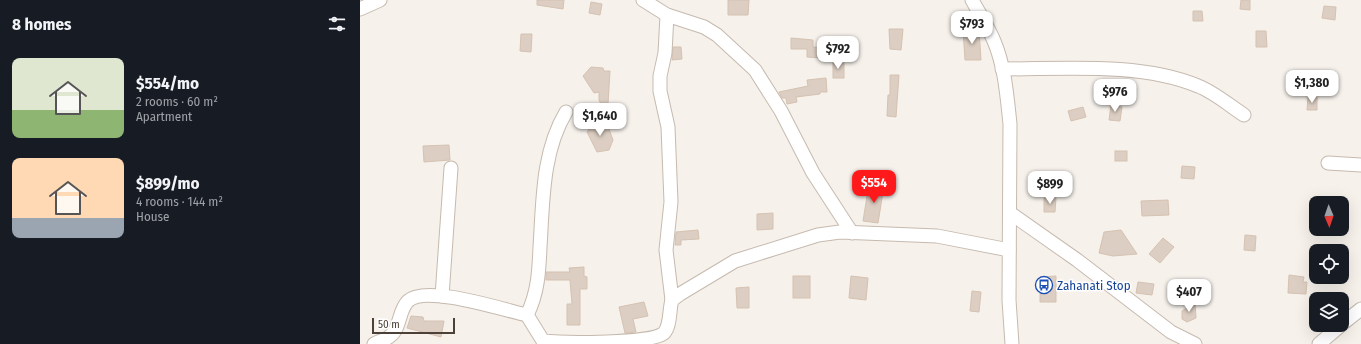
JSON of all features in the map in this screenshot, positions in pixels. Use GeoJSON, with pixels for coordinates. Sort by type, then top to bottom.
{"type":"FeatureCollection","features":[{"type":"Feature","properties":{"kind":"street"},"geometry":{"type":"LineString","coordinates":[[360,9],[380,0]]}},
{"type":"Feature","properties":{"kind":"street"},"geometry":{"type":"LineString","coordinates":[[643,0],[667,15],[704,27],[717,35],[755,70],[781,112],[813,173],[852,233]]}},
{"type":"Feature","properties":{"kind":"street"},"geometry":{"type":"LineString","coordinates":[[972,0],[994,41],[1002,69],[1010,124],[1009,250],[1012,344]]}},
{"type":"Feature","properties":{"kind":"street"},"geometry":{"type":"LineString","coordinates":[[374,344],[390,337],[396,329],[402,309],[409,300],[421,297],[442,296],[459,298],[527,315],[543,341],[572,343],[620,343],[652,338],[666,338],[672,300],[666,250],[671,202],[668,127],[660,91],[660,76],[665,53],[667,15]]}},
{"type":"Feature","properties":{"kind":"street"},"geometry":{"type":"LineString","coordinates":[[1002,69],[1113,69],[1163,74],[1200,86],[1244,115]]}},
{"type":"Feature","properties":{"kind":"street"},"geometry":{"type":"LineString","coordinates":[[527,315],[534,300],[538,278],[543,196],[550,149],[556,129],[566,112]]}},
{"type":"Feature","properties":{"kind":"street"},"geometry":{"type":"LineString","coordinates":[[1328,163],[1361,165]]}},
{"type":"Feature","properties":{"kind":"street"},"geometry":{"type":"LineString","coordinates":[[442,296],[451,168]]}},
{"type":"Feature","properties":{"kind":"street"},"geometry":{"type":"LineString","coordinates":[[1010,213],[1077,260],[1171,332],[1195,344]]}},
{"type":"Feature","properties":{"kind":"street"},"geometry":{"type":"LineString","coordinates":[[672,300],[735,261],[818,235],[852,233],[937,236],[1009,250]]}},
{"type":"Feature","properties":{"kind":"street"},"geometry":{"type":"LineString","coordinates":[[1349,319],[1361,308]]}},
{"type":"Feature","properties":{"kind":"street"},"geometry":{"type":"LineString","coordinates":[[1319,344],[1334,332]]}},
{"type":"Feature","properties":{"kind":"building"},"geometry":{"type":"Polygon","coordinates":[[[537,0],[564,0],[563,9],[537,5],[537,0]]]}},
{"type":"Feature","properties":{"kind":"building"},"geometry":{"type":"Polygon","coordinates":[[[728,0],[749,0],[748,15],[728,15],[728,0]]]}},
{"type":"Feature","properties":{"kind":"building"},"geometry":{"type":"Polygon","coordinates":[[[1241,0],[1250,0],[1250,10],[1240,9],[1241,0]]]}},
{"type":"Feature","properties":{"kind":"building"},"geometry":{"type":"Polygon","coordinates":[[[591,2],[602,4],[600,15],[589,13],[591,2]]]}},
{"type":"Feature","properties":{"kind":"building"},"geometry":{"type":"Polygon","coordinates":[[[1324,6],[1336,7],[1335,20],[1322,18],[1324,6]]]}},
{"type":"Feature","properties":{"kind":"building"},"geometry":{"type":"Polygon","coordinates":[[[1193,11],[1202,11],[1203,21],[1193,21],[1193,11]]]}},
{"type":"Feature","properties":{"kind":"building"},"geometry":{"type":"Polygon","coordinates":[[[889,29],[903,29],[901,50],[890,49],[889,29]]]}},
{"type":"Feature","properties":{"kind":"building"},"geometry":{"type":"Polygon","coordinates":[[[979,29],[981,60],[965,60],[963,30],[979,29]]]}},
{"type":"Feature","properties":{"kind":"building"},"geometry":{"type":"Polygon","coordinates":[[[1256,31],[1266,31],[1267,47],[1256,47],[1256,31]]]}},
{"type":"Feature","properties":{"kind":"building"},"geometry":{"type":"Polygon","coordinates":[[[521,34],[532,34],[531,52],[520,51],[521,34]]]}},
{"type":"Feature","properties":{"kind":"building"},"geometry":{"type":"Polygon","coordinates":[[[791,38],[813,40],[813,47],[823,48],[822,58],[807,57],[807,49],[791,49],[791,38]]]}},
{"type":"Feature","properties":{"kind":"building"},"geometry":{"type":"Polygon","coordinates":[[[673,47],[681,47],[682,59],[672,60],[673,47]]]}},
{"type":"Feature","properties":{"kind":"building"},"geometry":{"type":"Polygon","coordinates":[[[833,63],[844,63],[844,78],[833,78],[833,63]]]}},
{"type":"Feature","properties":{"kind":"building"},"geometry":{"type":"Polygon","coordinates":[[[591,67],[603,68],[604,71],[610,71],[608,104],[601,104],[599,100],[599,92],[594,93],[583,76],[591,67]]]}},
{"type":"Feature","properties":{"kind":"building"},"geometry":{"type":"Polygon","coordinates":[[[890,75],[899,75],[896,117],[887,116],[888,95],[890,95],[890,75]]]}},
{"type":"Feature","properties":{"kind":"building"},"geometry":{"type":"Polygon","coordinates":[[[826,78],[827,92],[796,97],[797,102],[787,104],[786,98],[782,98],[779,92],[808,86],[807,80],[826,78]]]}},
{"type":"Feature","properties":{"kind":"building"},"geometry":{"type":"Polygon","coordinates":[[[1308,97],[1317,97],[1317,110],[1307,110],[1308,97]]]}},
{"type":"Feature","properties":{"kind":"building"},"geometry":{"type":"Polygon","coordinates":[[[1111,105],[1122,107],[1120,121],[1109,120],[1111,105]]]}},
{"type":"Feature","properties":{"kind":"building"},"geometry":{"type":"Polygon","coordinates":[[[1083,107],[1086,117],[1071,121],[1068,111],[1083,107]]]}},
{"type":"Feature","properties":{"kind":"building"},"geometry":{"type":"Polygon","coordinates":[[[594,122],[609,129],[613,140],[609,150],[597,152],[587,132],[594,122]]]}},
{"type":"Feature","properties":{"kind":"building"},"geometry":{"type":"Polygon","coordinates":[[[449,145],[450,160],[424,162],[423,146],[449,145]]]}},
{"type":"Feature","properties":{"kind":"building"},"geometry":{"type":"Polygon","coordinates":[[[1115,151],[1127,151],[1127,161],[1115,161],[1115,151]]]}},
{"type":"Feature","properties":{"kind":"building"},"geometry":{"type":"Polygon","coordinates":[[[1182,166],[1195,167],[1194,179],[1181,178],[1182,166]]]}},
{"type":"Feature","properties":{"kind":"building"},"geometry":{"type":"Polygon","coordinates":[[[869,184],[884,186],[878,223],[863,221],[869,184]]]}},
{"type":"Feature","properties":{"kind":"building"},"geometry":{"type":"Polygon","coordinates":[[[1044,198],[1056,198],[1055,212],[1044,212],[1044,198]]]}},
{"type":"Feature","properties":{"kind":"building"},"geometry":{"type":"Polygon","coordinates":[[[1168,200],[1169,215],[1142,216],[1141,201],[1168,200]]]}},
{"type":"Feature","properties":{"kind":"building"},"geometry":{"type":"Polygon","coordinates":[[[773,213],[773,229],[757,230],[757,214],[773,213]]]}},
{"type":"Feature","properties":{"kind":"building"},"geometry":{"type":"Polygon","coordinates":[[[698,230],[699,239],[681,240],[681,245],[675,245],[676,232],[698,230]]]}},
{"type":"Feature","properties":{"kind":"building"},"geometry":{"type":"Polygon","coordinates":[[[1121,230],[1137,254],[1113,256],[1099,253],[1104,232],[1121,230]]]}},
{"type":"Feature","properties":{"kind":"building"},"geometry":{"type":"Polygon","coordinates":[[[1245,235],[1256,236],[1255,251],[1244,250],[1245,235]]]}},
{"type":"Feature","properties":{"kind":"building"},"geometry":{"type":"Polygon","coordinates":[[[1163,238],[1174,247],[1160,263],[1149,254],[1163,238]]]}},
{"type":"Feature","properties":{"kind":"building"},"geometry":{"type":"Polygon","coordinates":[[[584,267],[584,276],[587,277],[587,289],[580,289],[580,325],[567,325],[567,304],[572,304],[570,280],[546,280],[546,272],[570,272],[569,268],[584,267]]]}},
{"type":"Feature","properties":{"kind":"building"},"geometry":{"type":"Polygon","coordinates":[[[1289,275],[1304,277],[1303,282],[1307,282],[1306,294],[1288,293],[1289,275]]]}},
{"type":"Feature","properties":{"kind":"building"},"geometry":{"type":"Polygon","coordinates":[[[793,276],[810,276],[810,298],[793,298],[793,276]]]}},
{"type":"Feature","properties":{"kind":"building"},"geometry":{"type":"Polygon","coordinates":[[[851,276],[868,278],[866,300],[849,298],[851,276]]]}},
{"type":"Feature","properties":{"kind":"building"},"geometry":{"type":"Polygon","coordinates":[[[1056,276],[1056,302],[1040,302],[1040,277],[1056,276]]]}},
{"type":"Feature","properties":{"kind":"building"},"geometry":{"type":"Polygon","coordinates":[[[1138,282],[1154,284],[1152,295],[1136,293],[1138,282]]]}},
{"type":"Feature","properties":{"kind":"building"},"geometry":{"type":"Polygon","coordinates":[[[749,287],[749,308],[737,308],[736,288],[749,287]]]}},
{"type":"Feature","properties":{"kind":"building"},"geometry":{"type":"Polygon","coordinates":[[[972,291],[981,292],[979,312],[970,311],[972,291]]]}},
{"type":"Feature","properties":{"kind":"building"},"geometry":{"type":"Polygon","coordinates":[[[644,302],[648,316],[633,319],[636,332],[625,333],[619,307],[644,302]]]}},
{"type":"Feature","properties":{"kind":"building"},"geometry":{"type":"Polygon","coordinates":[[[1195,303],[1196,318],[1187,322],[1182,319],[1182,311],[1195,303]]]}},
{"type":"Feature","properties":{"kind":"building"},"geometry":{"type":"Polygon","coordinates":[[[411,316],[423,317],[424,321],[444,321],[441,337],[407,328],[411,316]]]}},
{"type":"Feature","properties":{"kind":"place","name":"Zahanati Stop"},"geometry":{"type":"Point","coordinates":[1044,285]}}]}
